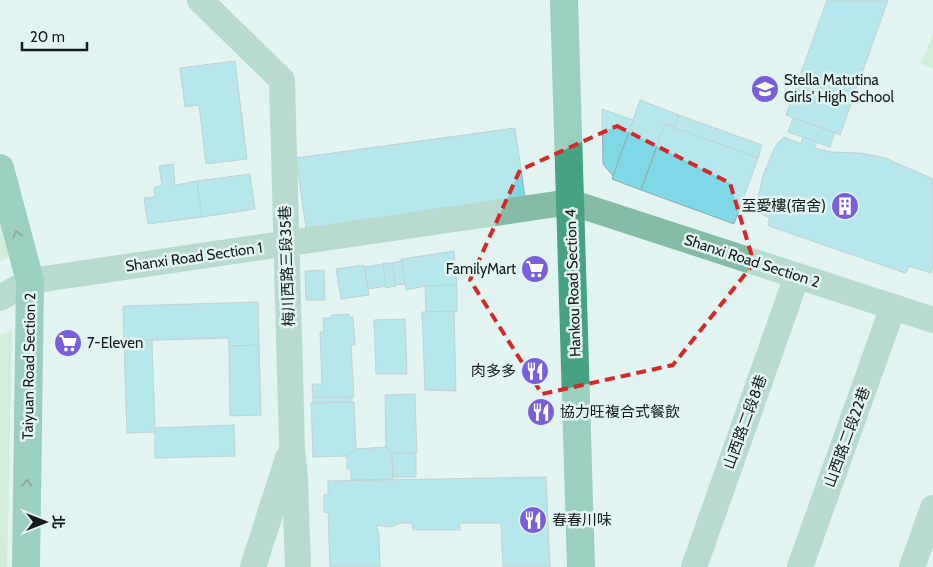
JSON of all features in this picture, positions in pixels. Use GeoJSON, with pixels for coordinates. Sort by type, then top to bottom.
{"type":"FeatureCollection","features":[{"type":"Feature","properties":{"kind":"street","name":"梅川西路三段35巷"},"geometry":{"type":"LineString","coordinates":[[200,0],[282,80],[292,447],[298,567]]}},
{"type":"Feature","properties":{"kind":"street","name":"Hankou Road Section 4"},"geometry":{"type":"LineString","coordinates":[[564,0],[581,567]]}},
{"type":"Feature","properties":{"kind":"street","name":"Taiyuan Road Section 2"},"geometry":{"type":"LineString","coordinates":[[0,168],[30,281],[26,567]]}},
{"type":"Feature","properties":{"kind":"street","name":"Shanxi Road Section 1"},"geometry":{"type":"LineString","coordinates":[[0,298],[30,281],[570,202]]}},
{"type":"Feature","properties":{"kind":"street","name":"Shanxi Road Section 2"},"geometry":{"type":"LineString","coordinates":[[570,202],[933,320]]}},
{"type":"Feature","properties":{"kind":"street","name":"山西路二段8巷"},"geometry":{"type":"LineString","coordinates":[[694,567],[797,276]]}},
{"type":"Feature","properties":{"kind":"street","name":"山西路二段22巷"},"geometry":{"type":"LineString","coordinates":[[800,567],[893,308]]}},
{"type":"Feature","properties":{"kind":"street"},"geometry":{"type":"LineString","coordinates":[[253,567],[292,447]]}},
{"type":"Feature","properties":{"kind":"street"},"geometry":{"type":"LineString","coordinates":[[912,567],[933,508]]}},
{"type":"Feature","properties":{"kind":"highlighted area"},"geometry":{"type":"Polygon","coordinates":[[[617,126],[730,183],[754,263],[673,365],[542,394],[470,280],[520,170],[617,126]]]}},
{"type":"Feature","properties":{"kind":"green space"},"geometry":{"type":"Polygon","coordinates":[[[933,33],[933,69],[921,64],[933,33]]]}},
{"type":"Feature","properties":{"kind":"green space"},"geometry":{"type":"Polygon","coordinates":[[[0,222],[10,257],[0,261],[0,222]]]}},
{"type":"Feature","properties":{"kind":"green space"},"geometry":{"type":"Polygon","coordinates":[[[12,331],[7,567],[0,567],[0,334],[12,331]]]}},
{"type":"Feature","properties":{"kind":"building"},"geometry":{"type":"Polygon","coordinates":[[[827,0],[888,0],[840,135],[786,115],[827,0]]]}},
{"type":"Feature","properties":{"kind":"building"},"geometry":{"type":"Polygon","coordinates":[[[235,61],[247,159],[206,164],[199,105],[185,107],[180,68],[235,61]]]}},
{"type":"Feature","properties":{"kind":"building"},"geometry":{"type":"Polygon","coordinates":[[[640,100],[679,115],[674,128],[665,124],[641,190],[612,179],[640,100]]]}},
{"type":"Feature","properties":{"kind":"building"},"geometry":{"type":"Polygon","coordinates":[[[602,109],[633,120],[613,176],[603,164],[602,109]]]}},
{"type":"Feature","properties":{"kind":"building"},"geometry":{"type":"Polygon","coordinates":[[[679,115],[762,145],[758,158],[674,128],[679,115]]]}},
{"type":"Feature","properties":{"kind":"building"},"geometry":{"type":"Polygon","coordinates":[[[793,118],[835,133],[830,147],[788,132],[793,118]]]}},
{"type":"Feature","properties":{"kind":"building"},"geometry":{"type":"Polygon","coordinates":[[[665,124],[758,158],[734,224],[641,190],[665,124]]]}},
{"type":"Feature","properties":{"kind":"building"},"geometry":{"type":"Polygon","coordinates":[[[515,128],[525,198],[306,228],[296,158],[515,128]]]}},
{"type":"Feature","properties":{"kind":"building","name":"至愛樓(宿舍)"},"geometry":{"type":"Polygon","coordinates":[[[784,137],[801,144],[803,137],[817,142],[814,148],[831,152],[861,153],[885,158],[933,179],[933,267],[931,273],[909,266],[905,273],[769,226],[770,218],[757,212],[758,199],[763,175],[776,145],[784,137]]]}},
{"type":"Feature","properties":{"kind":"building"},"geometry":{"type":"Polygon","coordinates":[[[173,164],[175,185],[197,181],[202,217],[148,224],[144,198],[155,197],[154,187],[162,186],[159,166],[173,164]]]}},
{"type":"Feature","properties":{"kind":"building"},"geometry":{"type":"Polygon","coordinates":[[[250,174],[255,209],[202,217],[197,181],[250,174]]]}},
{"type":"Feature","properties":{"kind":"building"},"geometry":{"type":"Polygon","coordinates":[[[454,251],[457,285],[425,286],[406,290],[401,259],[454,251]]]}},
{"type":"Feature","properties":{"kind":"building"},"geometry":{"type":"Polygon","coordinates":[[[402,261],[405,284],[395,285],[392,263],[402,261]]]}},
{"type":"Feature","properties":{"kind":"building"},"geometry":{"type":"Polygon","coordinates":[[[382,263],[392,263],[396,286],[386,288],[382,263]]]}},
{"type":"Feature","properties":{"kind":"building"},"geometry":{"type":"Polygon","coordinates":[[[383,264],[386,286],[368,289],[365,267],[383,264]]]}},
{"type":"Feature","properties":{"kind":"building"},"geometry":{"type":"Polygon","coordinates":[[[364,265],[369,295],[341,299],[336,269],[364,265]]]}},
{"type":"Feature","properties":{"kind":"building"},"geometry":{"type":"Polygon","coordinates":[[[324,270],[325,300],[306,300],[305,271],[324,270]]]}},
{"type":"Feature","properties":{"kind":"building"},"geometry":{"type":"Polygon","coordinates":[[[457,285],[457,312],[426,312],[425,286],[457,285]]]}},
{"type":"Feature","properties":{"kind":"building"},"geometry":{"type":"Polygon","coordinates":[[[258,302],[259,345],[229,346],[228,338],[124,341],[123,306],[258,302]]]}},
{"type":"Feature","properties":{"kind":"building"},"geometry":{"type":"Polygon","coordinates":[[[454,311],[456,391],[425,390],[422,312],[454,311]]]}},
{"type":"Feature","properties":{"kind":"building"},"geometry":{"type":"Polygon","coordinates":[[[349,314],[349,317],[353,317],[355,345],[351,345],[354,397],[313,397],[312,384],[322,384],[320,332],[324,332],[323,318],[332,318],[332,315],[349,314]]]}},
{"type":"Feature","properties":{"kind":"building"},"geometry":{"type":"Polygon","coordinates":[[[405,319],[407,374],[376,374],[374,320],[405,319]]]}},
{"type":"Feature","properties":{"kind":"building"},"geometry":{"type":"Polygon","coordinates":[[[152,340],[155,432],[127,433],[124,341],[152,340]]]}},
{"type":"Feature","properties":{"kind":"building"},"geometry":{"type":"Polygon","coordinates":[[[259,345],[261,415],[230,416],[229,346],[259,345]]]}},
{"type":"Feature","properties":{"kind":"building"},"geometry":{"type":"Polygon","coordinates":[[[415,394],[417,453],[392,453],[386,447],[385,395],[415,394]]]}},
{"type":"Feature","properties":{"kind":"building"},"geometry":{"type":"Polygon","coordinates":[[[313,397],[352,397],[352,402],[313,403],[313,397]]]}},
{"type":"Feature","properties":{"kind":"building"},"geometry":{"type":"Polygon","coordinates":[[[354,402],[356,449],[347,456],[313,457],[311,403],[354,402]]]}},
{"type":"Feature","properties":{"kind":"building"},"geometry":{"type":"Polygon","coordinates":[[[234,425],[235,456],[155,458],[155,428],[234,425]]]}},
{"type":"Feature","properties":{"kind":"building"},"geometry":{"type":"Polygon","coordinates":[[[386,447],[392,453],[393,479],[351,480],[351,469],[347,469],[347,456],[356,449],[386,447]]]}},
{"type":"Feature","properties":{"kind":"building"},"geometry":{"type":"Polygon","coordinates":[[[392,453],[416,453],[416,477],[393,477],[392,453]]]}},
{"type":"Feature","properties":{"kind":"building"},"geometry":{"type":"Polygon","coordinates":[[[546,477],[550,567],[503,567],[501,523],[460,523],[460,530],[413,530],[412,523],[400,523],[391,527],[376,525],[379,535],[380,567],[330,567],[328,513],[324,512],[324,495],[328,494],[328,481],[546,477]]]}},
{"type":"Feature","properties":{"kind":"place","name":"Stella Matutina Girls' High School"},"geometry":{"type":"Point","coordinates":[765,89]}},
{"type":"Feature","properties":{"kind":"place","name":"至愛樓(宿舍)"},"geometry":{"type":"Point","coordinates":[845,206]}},
{"type":"Feature","properties":{"kind":"place","name":"FamilyMart"},"geometry":{"type":"Point","coordinates":[535,269]}},
{"type":"Feature","properties":{"kind":"place","name":"7-Eleven"},"geometry":{"type":"Point","coordinates":[68,343]}},
{"type":"Feature","properties":{"kind":"place","name":"肉多多"},"geometry":{"type":"Point","coordinates":[535,371]}},
{"type":"Feature","properties":{"kind":"place","name":"協力旺複合式餐飲"},"geometry":{"type":"Point","coordinates":[541,412]}},
{"type":"Feature","properties":{"kind":"place","name":"春春川味"},"geometry":{"type":"Point","coordinates":[533,520]}}]}
